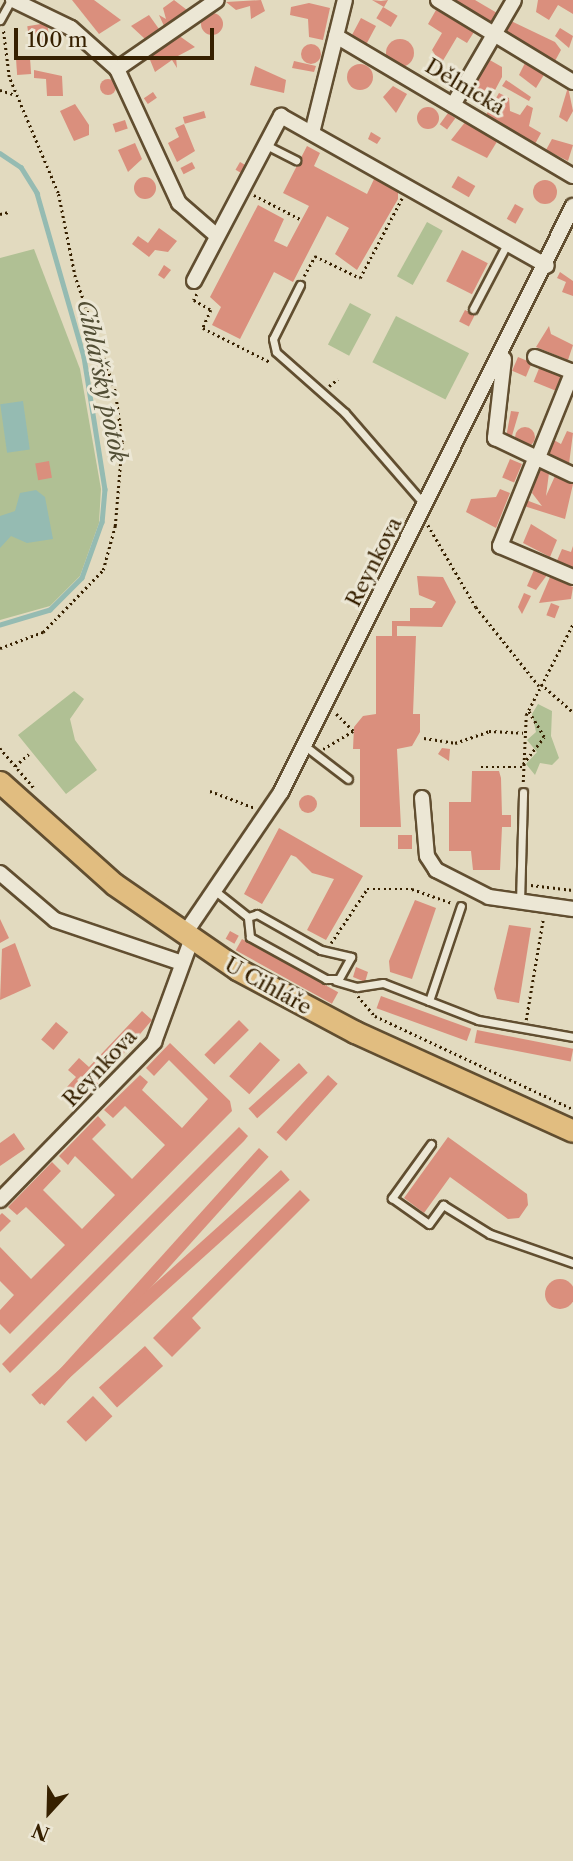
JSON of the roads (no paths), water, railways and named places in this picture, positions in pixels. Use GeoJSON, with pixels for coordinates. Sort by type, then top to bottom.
{"type":"FeatureCollection","features":[{"type":"Feature","properties":{"kind":"main road","name":"U Cihláře"},"geometry":{"type":"LineString","coordinates":[[0,782],[94,868],[319,1015],[573,1132]]}},
{"type":"Feature","properties":{"kind":"street"},"geometry":{"type":"LineString","coordinates":[[12,0],[71,28],[117,69],[179,202],[217,236]]}},
{"type":"Feature","properties":{"kind":"street"},"geometry":{"type":"LineString","coordinates":[[117,69],[217,0]]}},
{"type":"Feature","properties":{"kind":"street"},"geometry":{"type":"LineString","coordinates":[[312,134],[345,0]]}},
{"type":"Feature","properties":{"kind":"street"},"geometry":{"type":"LineString","coordinates":[[438,0],[573,82]]}},
{"type":"Feature","properties":{"kind":"street"},"geometry":{"type":"LineString","coordinates":[[453,104],[514,0]]}},
{"type":"Feature","properties":{"kind":"street","name":"Dělnická"},"geometry":{"type":"LineString","coordinates":[[336,36],[573,176]]}},
{"type":"Feature","properties":{"kind":"street"},"geometry":{"type":"LineString","coordinates":[[198,284],[217,236],[281,116],[547,266]]}},
{"type":"Feature","properties":{"kind":"street","name":"Reynkova"},"geometry":{"type":"LineString","coordinates":[[0,1200],[154,1042],[191,933],[214,890],[310,750],[425,505],[547,266],[573,206]]}},
{"type":"Feature","properties":{"kind":"street"},"geometry":{"type":"LineString","coordinates":[[506,347],[495,438],[573,475]]}},
{"type":"Feature","properties":{"kind":"street"},"geometry":{"type":"LineString","coordinates":[[536,357],[573,372],[500,546],[573,577]]}},
{"type":"Feature","properties":{"kind":"street"},"geometry":{"type":"LineString","coordinates":[[422,798],[427,856],[436,870],[465,889],[520,902],[544,912],[573,909]]}},
{"type":"Feature","properties":{"kind":"street"},"geometry":{"type":"LineString","coordinates":[[0,873],[55,920],[179,962]]}},
{"type":"Feature","properties":{"kind":"lane"},"geometry":{"type":"LineString","coordinates":[[1,19],[12,0]]}},
{"type":"Feature","properties":{"kind":"lane"},"geometry":{"type":"LineString","coordinates":[[266,145],[296,160]]}},
{"type":"Feature","properties":{"kind":"lane"},"geometry":{"type":"LineString","coordinates":[[473,309],[508,242]]}},
{"type":"Feature","properties":{"kind":"lane"},"geometry":{"type":"LineString","coordinates":[[299,285],[273,339],[284,359],[345,413],[425,505]]}},
{"type":"Feature","properties":{"kind":"lane"},"geometry":{"type":"LineString","coordinates":[[310,750],[348,779]]}},
{"type":"Feature","properties":{"kind":"lane"},"geometry":{"type":"LineString","coordinates":[[520,902],[523,792]]}},
{"type":"Feature","properties":{"kind":"lane"},"geometry":{"type":"LineString","coordinates":[[214,890],[248,917],[250,937],[336,981],[357,987],[383,984],[429,1001],[525,1028],[573,1037]]}},
{"type":"Feature","properties":{"kind":"lane"},"geometry":{"type":"LineString","coordinates":[[429,1001],[461,906]]}},
{"type":"Feature","properties":{"kind":"lane"},"geometry":{"type":"LineString","coordinates":[[248,917],[257,914],[327,950],[351,957],[336,981]]}},
{"type":"Feature","properties":{"kind":"lane"},"geometry":{"type":"LineString","coordinates":[[431,1144],[392,1198],[429,1224],[443,1205],[490,1234],[573,1263]]}},
{"type":"Feature","properties":{"kind":"water"},"geometry":{"type":"Polygon","coordinates":[[[23,401],[30,450],[7,453],[0,404],[23,401]]]}},
{"type":"Feature","properties":{"kind":"water"},"geometry":{"type":"Polygon","coordinates":[[[36,490],[45,497],[53,539],[27,543],[11,536],[0,548],[0,516],[15,511],[20,493],[36,490]]]}},
{"type":"Feature","properties":{"kind":"waterway","name":"Cihlářský potok"},"geometry":{"type":"LineString","coordinates":[[0,153],[21,167],[37,193],[84,357],[105,489],[102,522],[82,578],[50,610],[0,625]]}}]}
